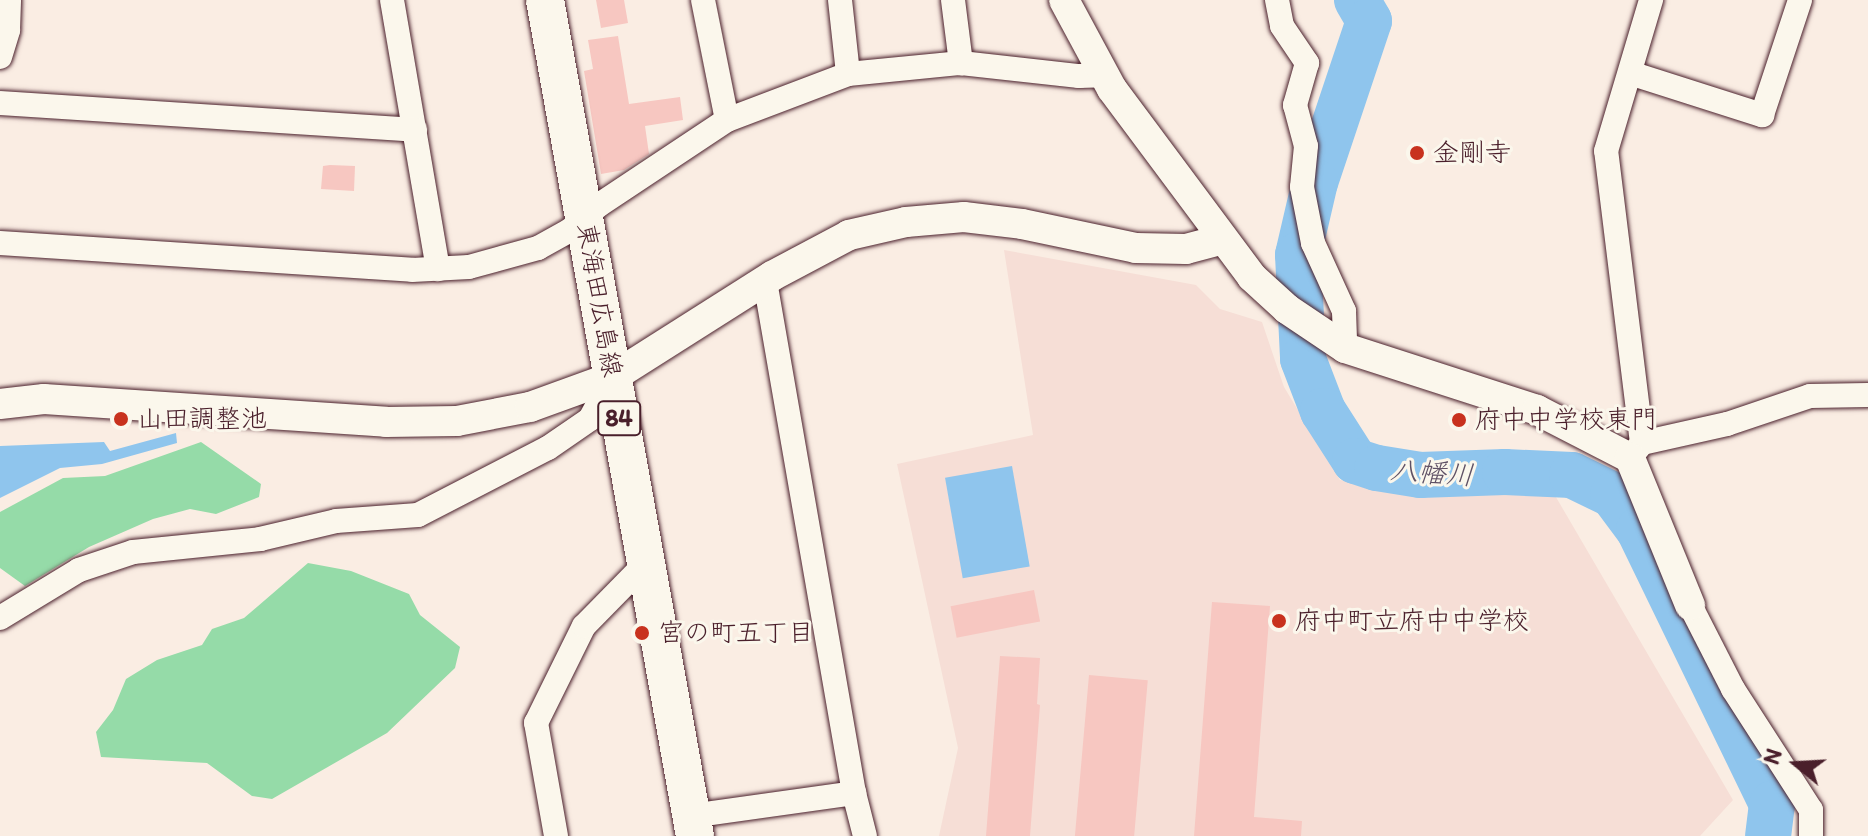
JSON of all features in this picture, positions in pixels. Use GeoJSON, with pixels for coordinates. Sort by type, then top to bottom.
{"type":"FeatureCollection","features":[{"type":"Feature","properties":{"kind":"main road","name":"東海田広島線"},"geometry":{"type":"LineString","coordinates":[[545,0],[693,826]]}},
{"type":"Feature","properties":{"kind":"street"},"geometry":{"type":"LineString","coordinates":[[0,57],[8,30],[9,0]]}},
{"type":"Feature","properties":{"kind":"street"},"geometry":{"type":"LineString","coordinates":[[392,0],[438,269]]}},
{"type":"Feature","properties":{"kind":"street"},"geometry":{"type":"LineString","coordinates":[[703,0],[727,120]]}},
{"type":"Feature","properties":{"kind":"street"},"geometry":{"type":"LineString","coordinates":[[840,0],[848,74]]}},
{"type":"Feature","properties":{"kind":"street"},"geometry":{"type":"LineString","coordinates":[[953,0],[961,63]]}},
{"type":"Feature","properties":{"kind":"street"},"geometry":{"type":"LineString","coordinates":[[1064,0],[1103,75],[1252,277],[1287,309],[1345,348],[1537,410],[1636,450],[1810,396],[1868,395]]}},
{"type":"Feature","properties":{"kind":"street"},"geometry":{"type":"LineString","coordinates":[[1277,0],[1282,26],[1307,63],[1295,105],[1306,146],[1302,187],[1313,243],[1344,311],[1345,348]]}},
{"type":"Feature","properties":{"kind":"street"},"geometry":{"type":"LineString","coordinates":[[1651,0],[1606,151],[1636,450],[1690,605],[1733,689],[1811,810],[1811,836]]}},
{"type":"Feature","properties":{"kind":"street"},"geometry":{"type":"LineString","coordinates":[[1630,73],[1762,115],[1800,0]]}},
{"type":"Feature","properties":{"kind":"street"},"geometry":{"type":"LineString","coordinates":[[0,243],[412,270],[469,267],[538,248],[569,231],[584,217],[727,120],[848,74],[961,63],[1079,76],[1103,75]]}},
{"type":"Feature","properties":{"kind":"street"},"geometry":{"type":"LineString","coordinates":[[0,103],[415,130]]}},
{"type":"Feature","properties":{"kind":"street"},"geometry":{"type":"LineString","coordinates":[[0,404],[44,399],[386,422],[457,421],[530,407],[613,377],[765,281],[849,235],[906,222],[964,217],[1066,231],[1136,248],[1186,249],[1223,239]]}},
{"type":"Feature","properties":{"kind":"street"},"geometry":{"type":"LineString","coordinates":[[765,281],[854,793],[865,836]]}},
{"type":"Feature","properties":{"kind":"street"},"geometry":{"type":"LineString","coordinates":[[0,618],[79,570],[133,552],[260,539],[336,521],[418,515],[548,448],[590,419],[613,377]]}},
{"type":"Feature","properties":{"kind":"street"},"geometry":{"type":"LineString","coordinates":[[556,836],[536,723],[584,626],[645,564]]}},
{"type":"Feature","properties":{"kind":"street"},"geometry":{"type":"LineString","coordinates":[[693,826],[854,793]]}},
{"type":"Feature","properties":{"kind":"shaded area","name":"府中町立府中中学校"},"geometry":{"type":"Polygon","coordinates":[[[1004,250],[1196,285],[1220,309],[1262,322],[1284,387],[1340,480],[1443,494],[1553,492],[1733,800],[1700,836],[939,836],[958,748],[897,464],[1033,435],[1004,250]]]}},
{"type":"Feature","properties":{"kind":"green space"},"geometry":{"type":"Polygon","coordinates":[[[201,442],[261,484],[259,497],[216,514],[190,509],[153,519],[89,547],[25,586],[0,568],[0,512],[63,478],[105,476],[201,442]]]}},
{"type":"Feature","properties":{"kind":"green space"},"geometry":{"type":"Polygon","coordinates":[[[308,563],[351,571],[409,594],[420,615],[460,647],[455,668],[387,733],[272,799],[252,796],[207,763],[101,757],[96,732],[113,710],[126,679],[157,660],[202,645],[212,629],[244,618],[308,563]]]}},
{"type":"Feature","properties":{"kind":"water"},"geometry":{"type":"Polygon","coordinates":[[[176,433],[177,443],[102,464],[60,468],[0,498],[0,446],[104,442],[110,451],[176,433]]]}},
{"type":"Feature","properties":{"kind":"water"},"geometry":{"type":"Polygon","coordinates":[[[1012,466],[1030,566],[963,578],[945,478],[1012,466]]]}},
{"type":"Feature","properties":{"kind":"building"},"geometry":{"type":"Polygon","coordinates":[[[596,0],[624,0],[628,23],[601,28],[596,0]]]}},
{"type":"Feature","properties":{"kind":"building"},"geometry":{"type":"Polygon","coordinates":[[[618,36],[629,104],[680,97],[683,120],[645,126],[649,154],[624,170],[601,174],[584,71],[593,69],[588,40],[618,36]]]}},
{"type":"Feature","properties":{"kind":"building"},"geometry":{"type":"Polygon","coordinates":[[[323,166],[355,166],[354,191],[321,189],[323,166]]]}},
{"type":"Feature","properties":{"kind":"building"},"geometry":{"type":"Polygon","coordinates":[[[1034,590],[1040,621],[957,638],[951,606],[1034,590]]]}},
{"type":"Feature","properties":{"kind":"building"},"geometry":{"type":"Polygon","coordinates":[[[1212,602],[1270,606],[1254,817],[1302,821],[1301,836],[1194,836],[1212,602]]]}},
{"type":"Feature","properties":{"kind":"building"},"geometry":{"type":"Polygon","coordinates":[[[1000,656],[1040,658],[1037,704],[1040,705],[1030,836],[986,836],[1000,656]]]}},
{"type":"Feature","properties":{"kind":"building"},"geometry":{"type":"Polygon","coordinates":[[[1089,675],[1148,680],[1134,836],[1075,836],[1089,675]]]}},
{"type":"Feature","properties":{"kind":"waterway","name":"八幡川"},"geometry":{"type":"LineString","coordinates":[[1357,0],[1369,21],[1315,182],[1298,255],[1303,359],[1323,411],[1355,461],[1377,468],[1420,475],[1505,472],[1572,475],[1613,495],[1639,530],[1772,804],[1768,836]]}},
{"type":"Feature","properties":{"kind":"place","name":"金剛寺"},"geometry":{"type":"Point","coordinates":[1417,153]}},
{"type":"Feature","properties":{"kind":"place","name":"山田調整池"},"geometry":{"type":"Point","coordinates":[121,419]}},
{"type":"Feature","properties":{"kind":"place","name":"府中中学校東門"},"geometry":{"type":"Point","coordinates":[1459,420]}},
{"type":"Feature","properties":{"kind":"place","name":"府中町立府中中学校"},"geometry":{"type":"Point","coordinates":[1279,621]}},
{"type":"Feature","properties":{"kind":"place","name":"宮の町五丁目"},"geometry":{"type":"Point","coordinates":[642,633]}}]}
